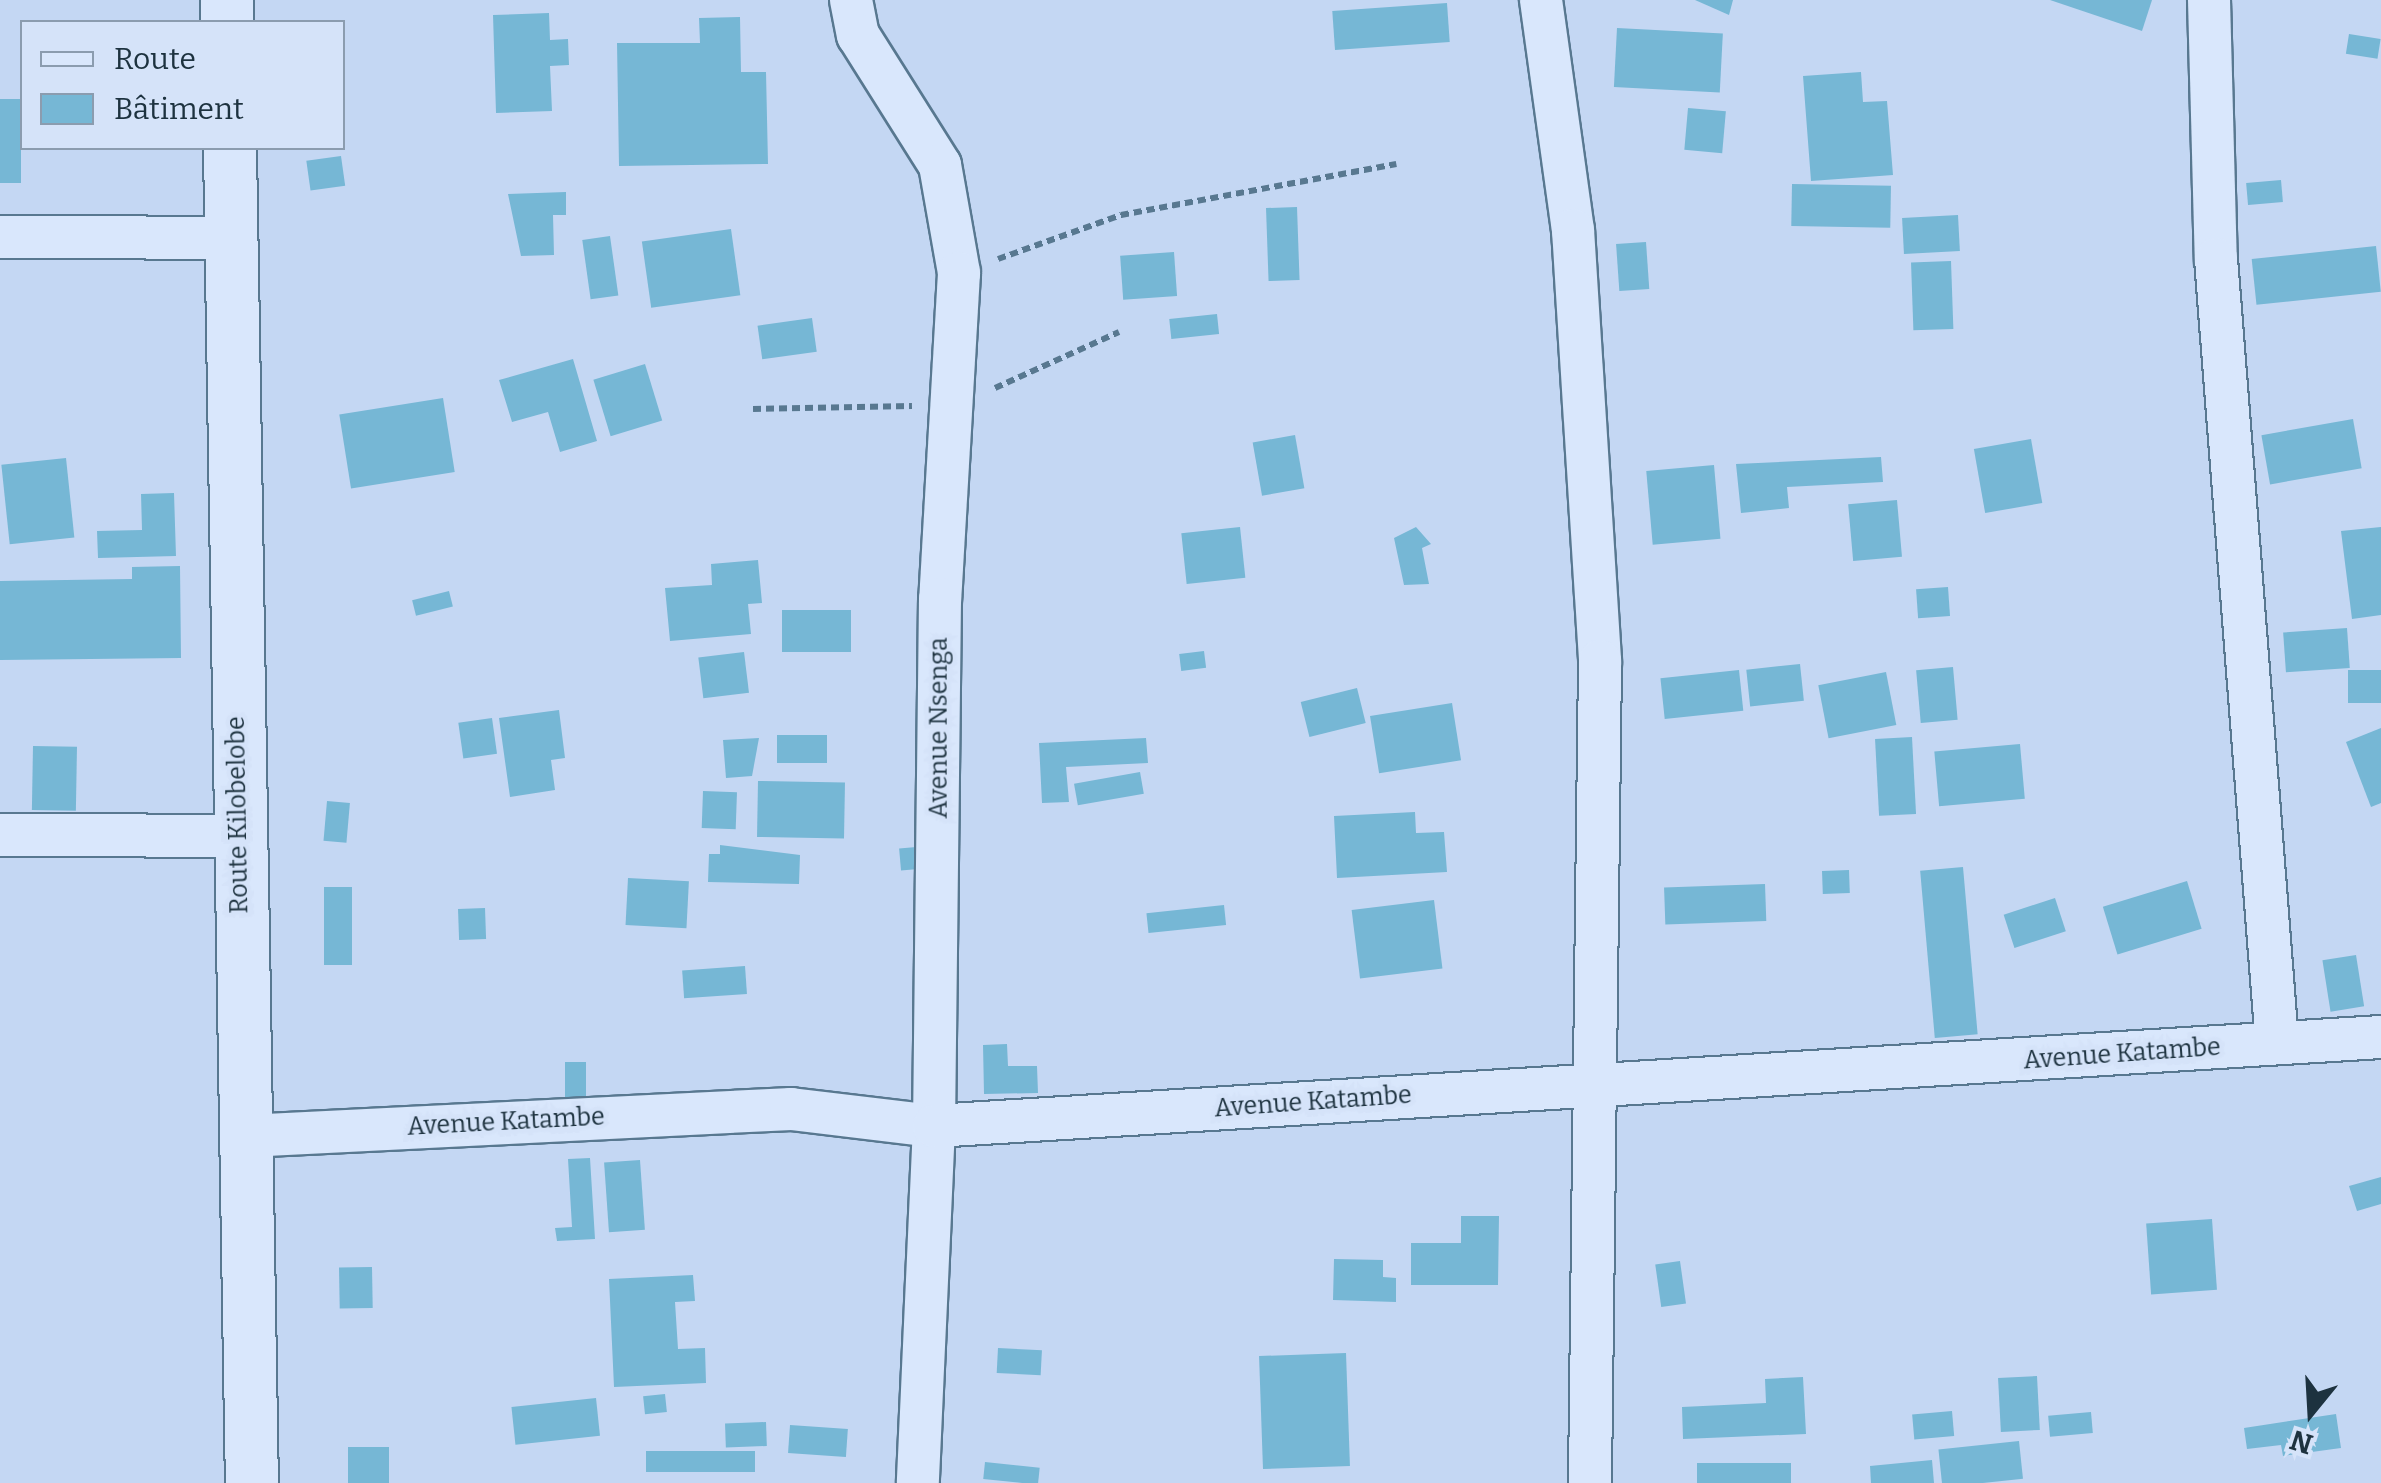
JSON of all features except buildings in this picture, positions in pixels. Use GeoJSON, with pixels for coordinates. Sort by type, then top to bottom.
{"type":"FeatureCollection","features":[{"type":"Feature","properties":{"kind":"street","name":"Avenue Nsenga"},"geometry":{"type":"LineString","coordinates":[[851,0],[858,35],[940,165],[959,273],[949,408],[934,1126],[918,1483]]}},
{"type":"Feature","properties":{"kind":"street"},"geometry":{"type":"LineString","coordinates":[[1541,0],[1573,230],[1600,661],[1591,1084],[1590,1483]]}},
{"type":"Feature","properties":{"kind":"street"},"geometry":{"type":"LineString","coordinates":[[2210,0],[2216,259],[2276,1042]]}},
{"type":"Feature","properties":{"kind":"street","name":"Route Kilobelobe"},"geometry":{"type":"LineString","coordinates":[[230,150],[237,836],[252,1483]]}},
{"type":"Feature","properties":{"kind":"street"},"geometry":{"type":"LineString","coordinates":[[0,237],[233,238]]}},
{"type":"Feature","properties":{"kind":"street"},"geometry":{"type":"LineString","coordinates":[[0,835],[237,836]]}},
{"type":"Feature","properties":{"kind":"street","name":"Avenue Katambe"},"geometry":{"type":"LineString","coordinates":[[246,1136],[791,1108],[934,1126],[2381,1037]]}},
{"type":"Feature","properties":{"kind":"path"},"geometry":{"type":"LineString","coordinates":[[959,273],[1121,215],[1396,164]]}},
{"type":"Feature","properties":{"kind":"path"},"geometry":{"type":"LineString","coordinates":[[753,410],[949,408],[1119,332]]}}]}
